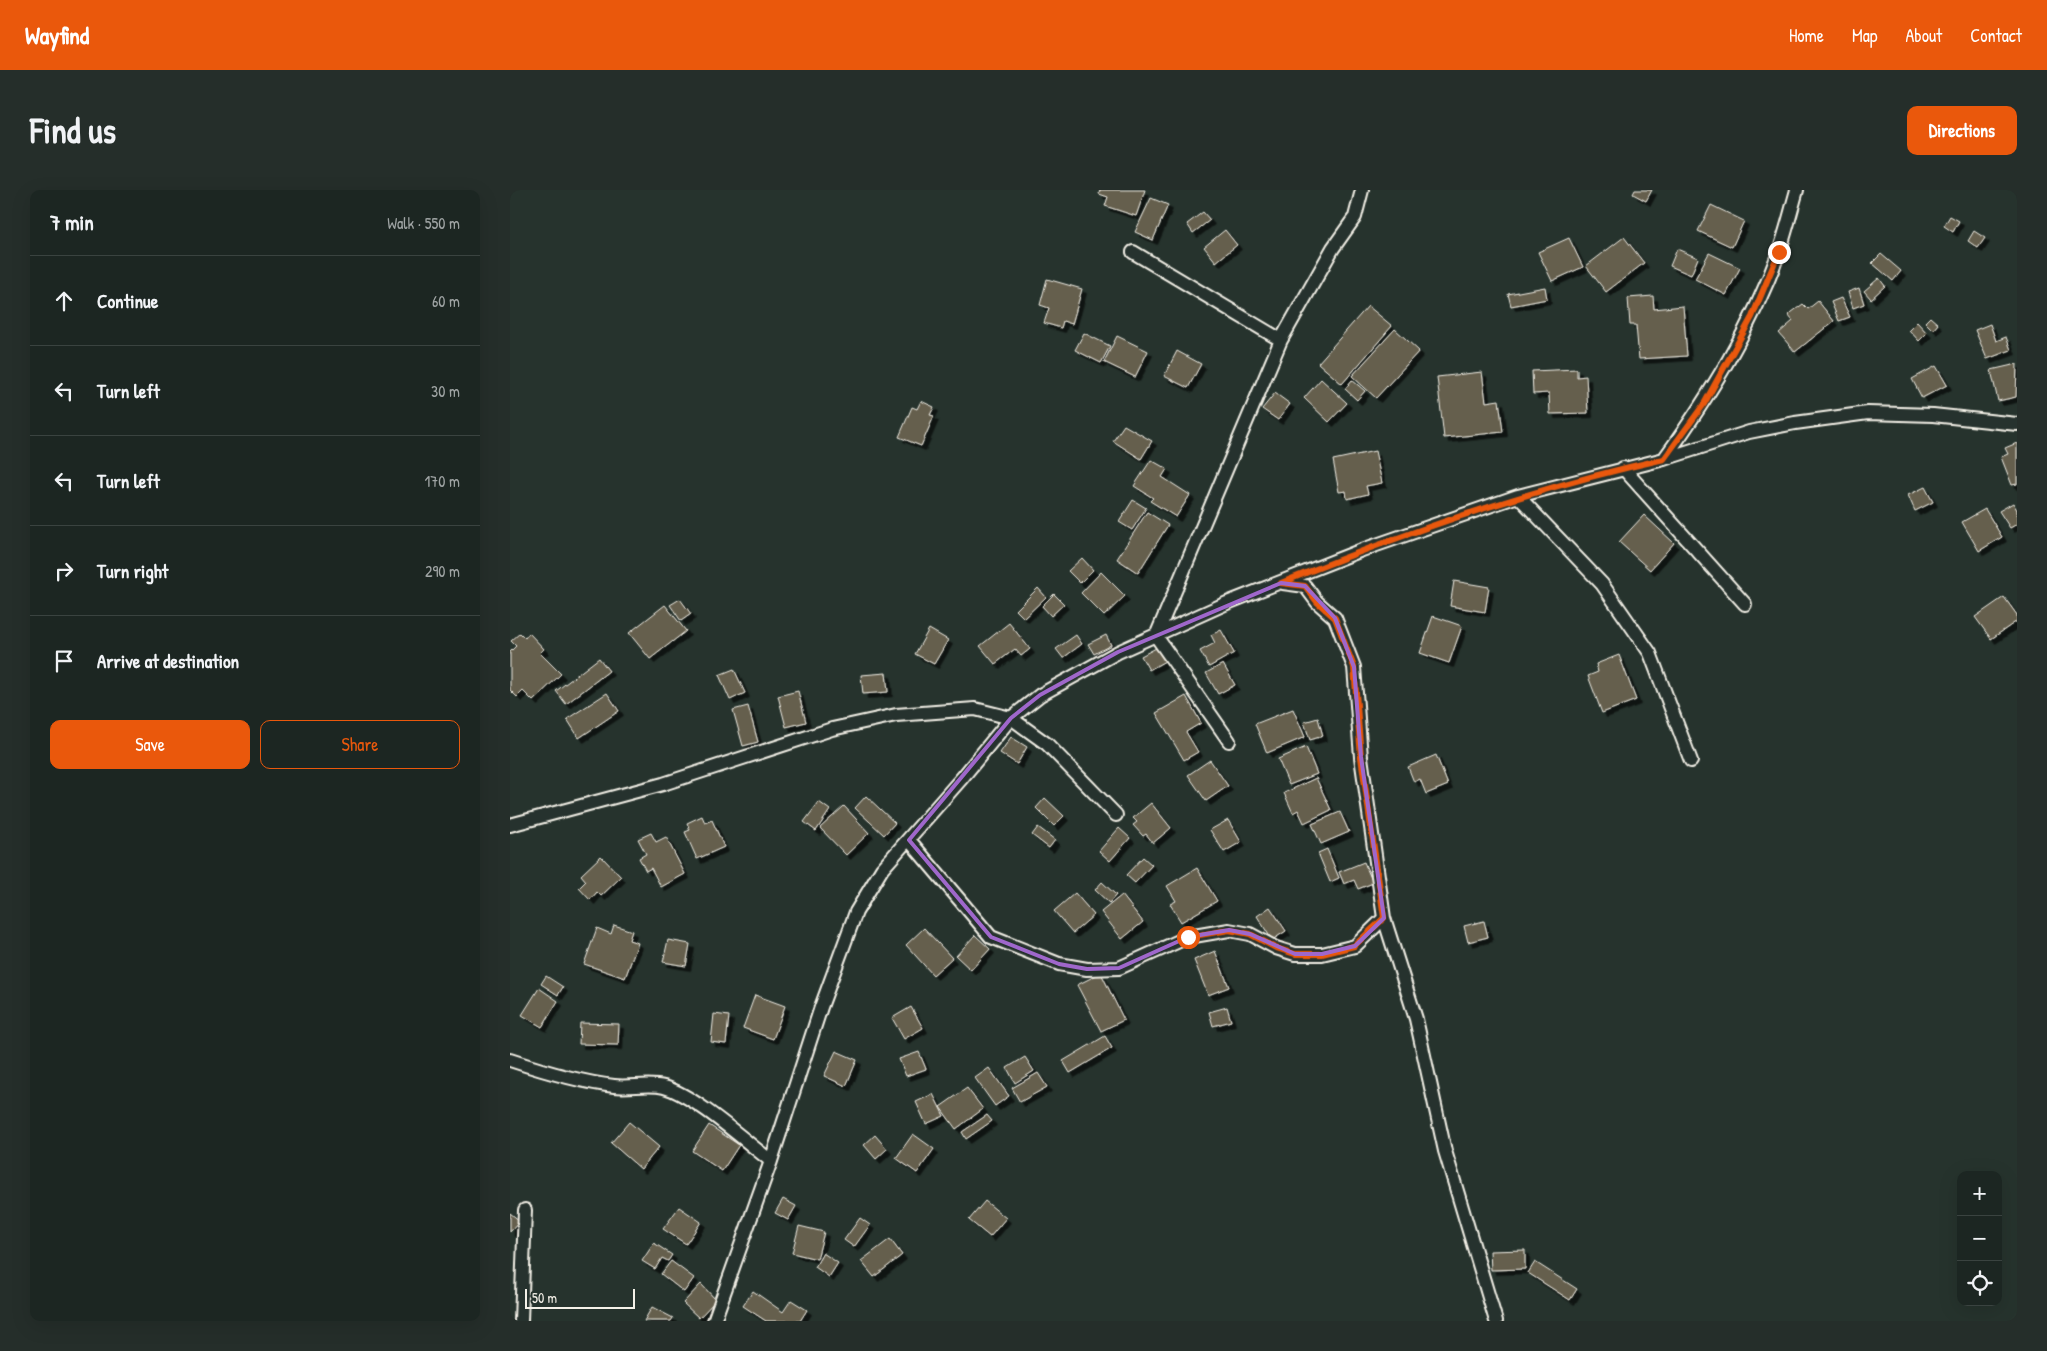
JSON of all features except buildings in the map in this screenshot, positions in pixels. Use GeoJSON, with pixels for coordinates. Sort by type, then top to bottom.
{"type":"FeatureCollection","features":[{"type":"Feature","properties":{"kind":"street"},"geometry":{"type":"LineString","coordinates":[[1156,636],[1281,340],[1333,248],[1356,217],[1362,190]]}},
{"type":"Feature","properties":{"kind":"street"},"geometry":{"type":"LineString","coordinates":[[1664,459],[1704,404],[1752,317],[1779,252],[1797,190]]}},
{"type":"Feature","properties":{"kind":"street"},"geometry":{"type":"LineString","coordinates":[[1133,252],[1281,340]]}},
{"type":"Feature","properties":{"kind":"street"},"geometry":{"type":"LineString","coordinates":[[714,1321],[771,1161],[821,1007],[856,912],[882,869],[909,840],[1011,718],[1040,695],[1118,652],[1227,603],[1362,550],[1518,496],[1664,459],[1749,432],[1795,423],[1868,413],[1933,415],[2017,424]]}},
{"type":"Feature","properties":{"kind":"street"},"geometry":{"type":"LineString","coordinates":[[1623,468],[1745,604]]}},
{"type":"Feature","properties":{"kind":"street"},"geometry":{"type":"LineString","coordinates":[[1518,496],[1602,584],[1650,654],[1691,761]]}},
{"type":"Feature","properties":{"kind":"street"},"geometry":{"type":"LineString","coordinates":[[1281,583],[1305,586],[1317,602],[1335,618],[1354,667],[1361,757],[1384,918],[1416,1019],[1445,1151],[1496,1321]]}},
{"type":"Feature","properties":{"kind":"street"},"geometry":{"type":"LineString","coordinates":[[1156,636],[1229,741]]}},
{"type":"Feature","properties":{"kind":"street"},"geometry":{"type":"LineString","coordinates":[[510,825],[663,784],[832,729],[896,715],[975,709],[1011,718],[1047,744],[1116,816]]}},
{"type":"Feature","properties":{"kind":"street"},"geometry":{"type":"LineString","coordinates":[[909,840],[991,937],[1058,964],[1087,969],[1119,968],[1188,937],[1229,930],[1250,934],[1276,948],[1295,954],[1322,954],[1354,946],[1384,918]]}},
{"type":"Feature","properties":{"kind":"street"},"geometry":{"type":"LineString","coordinates":[[510,1060],[534,1068],[614,1086],[662,1086],[674,1091],[720,1121],[771,1161]]}},
{"type":"Feature","properties":{"kind":"street"},"geometry":{"type":"LineString","coordinates":[[521,1321],[525,1210]]}},
{"type":"Feature","properties":{"kind":"highlighted area"},"geometry":{"type":"Polygon","coordinates":[[[1281,583],[1305,586],[1335,618],[1354,667],[1361,757],[1384,918],[1355,946],[1322,954],[1295,954],[1250,934],[1229,930],[1188,937],[1119,968],[1087,969],[1059,964],[991,937],[909,840],[1011,718],[1040,695],[1118,652],[1281,583]]]}},
{"type":"Feature","properties":{"kind":"route"},"geometry":{"type":"LineString","coordinates":[[1188,937],[1229,930],[1250,934],[1276,948],[1295,954],[1322,954],[1354,946],[1384,918],[1370,807],[1361,757],[1354,667],[1335,618],[1317,602],[1305,586],[1281,583],[1362,550],[1518,496],[1664,459],[1704,404],[1752,317],[1779,252]]}}]}
